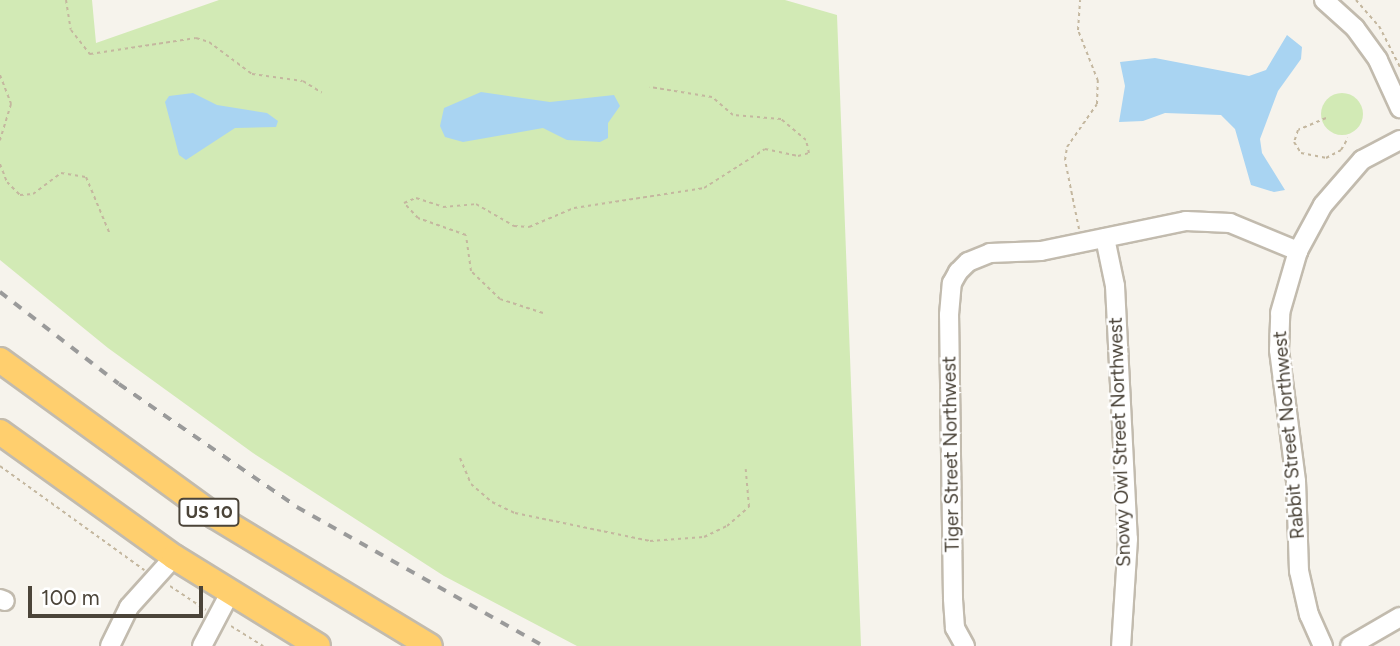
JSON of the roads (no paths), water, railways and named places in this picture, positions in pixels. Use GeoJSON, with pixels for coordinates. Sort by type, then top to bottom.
{"type":"FeatureCollection","features":[{"type":"Feature","properties":{"kind":"highway","name":"US 10"},"geometry":{"type":"LineString","coordinates":[[0,360],[215,516],[430,646]]}},
{"type":"Feature","properties":{"kind":"highway","name":"US 10"},"geometry":{"type":"LineString","coordinates":[[0,432],[174,557],[318,646]]}},
{"type":"Feature","properties":{"kind":"street"},"geometry":{"type":"LineString","coordinates":[[1324,0],[1355,27],[1378,60],[1400,108]]}},
{"type":"Feature","properties":{"kind":"street","name":"Rabbit Street Northwest"},"geometry":{"type":"LineString","coordinates":[[1323,646],[1309,615],[1299,571],[1296,481],[1279,349],[1280,313],[1298,251],[1323,205],[1362,160],[1400,140]]}},
{"type":"Feature","properties":{"kind":"street"},"geometry":{"type":"LineString","coordinates":[[1105,238],[1208,220],[1230,223],[1298,251]]}},
{"type":"Feature","properties":{"kind":"street","name":"Tiger Street Northwest"},"geometry":{"type":"LineString","coordinates":[[962,641],[953,598],[949,315],[952,283],[968,262],[990,253],[1083,244],[1105,238]]}},
{"type":"Feature","properties":{"kind":"street","name":"Snowy Owl Street Northwest"},"geometry":{"type":"LineString","coordinates":[[1105,238],[1115,286],[1128,539],[1121,646]]}},
{"type":"Feature","properties":{"kind":"street"},"geometry":{"type":"LineString","coordinates":[[110,646],[129,607],[174,557]]}},
{"type":"Feature","properties":{"kind":"street"},"geometry":{"type":"LineString","coordinates":[[202,646],[230,593]]}},
{"type":"Feature","properties":{"kind":"street"},"geometry":{"type":"LineString","coordinates":[[1350,646],[1400,617]]}},
{"type":"Feature","properties":{"kind":"water"},"geometry":{"type":"Polygon","coordinates":[[[1287,35],[1302,47],[1301,59],[1278,91],[1260,139],[1262,153],[1285,190],[1274,192],[1251,185],[1235,129],[1221,115],[1165,113],[1143,121],[1119,122],[1125,86],[1120,62],[1155,58],[1249,76],[1266,70],[1287,35]]]}},
{"type":"Feature","properties":{"kind":"water"},"geometry":{"type":"Polygon","coordinates":[[[481,92],[550,102],[614,95],[620,106],[608,123],[608,138],[600,142],[567,140],[543,128],[463,142],[445,137],[440,126],[444,108],[481,92]]]}},
{"type":"Feature","properties":{"kind":"water"},"geometry":{"type":"Polygon","coordinates":[[[193,93],[217,105],[267,113],[278,121],[276,127],[235,128],[186,160],[179,155],[165,102],[169,96],[193,93]]]}},
{"type":"Feature","properties":{"kind":"railway"},"geometry":{"type":"LineString","coordinates":[[0,292],[119,384],[297,507],[544,646]]}}]}
